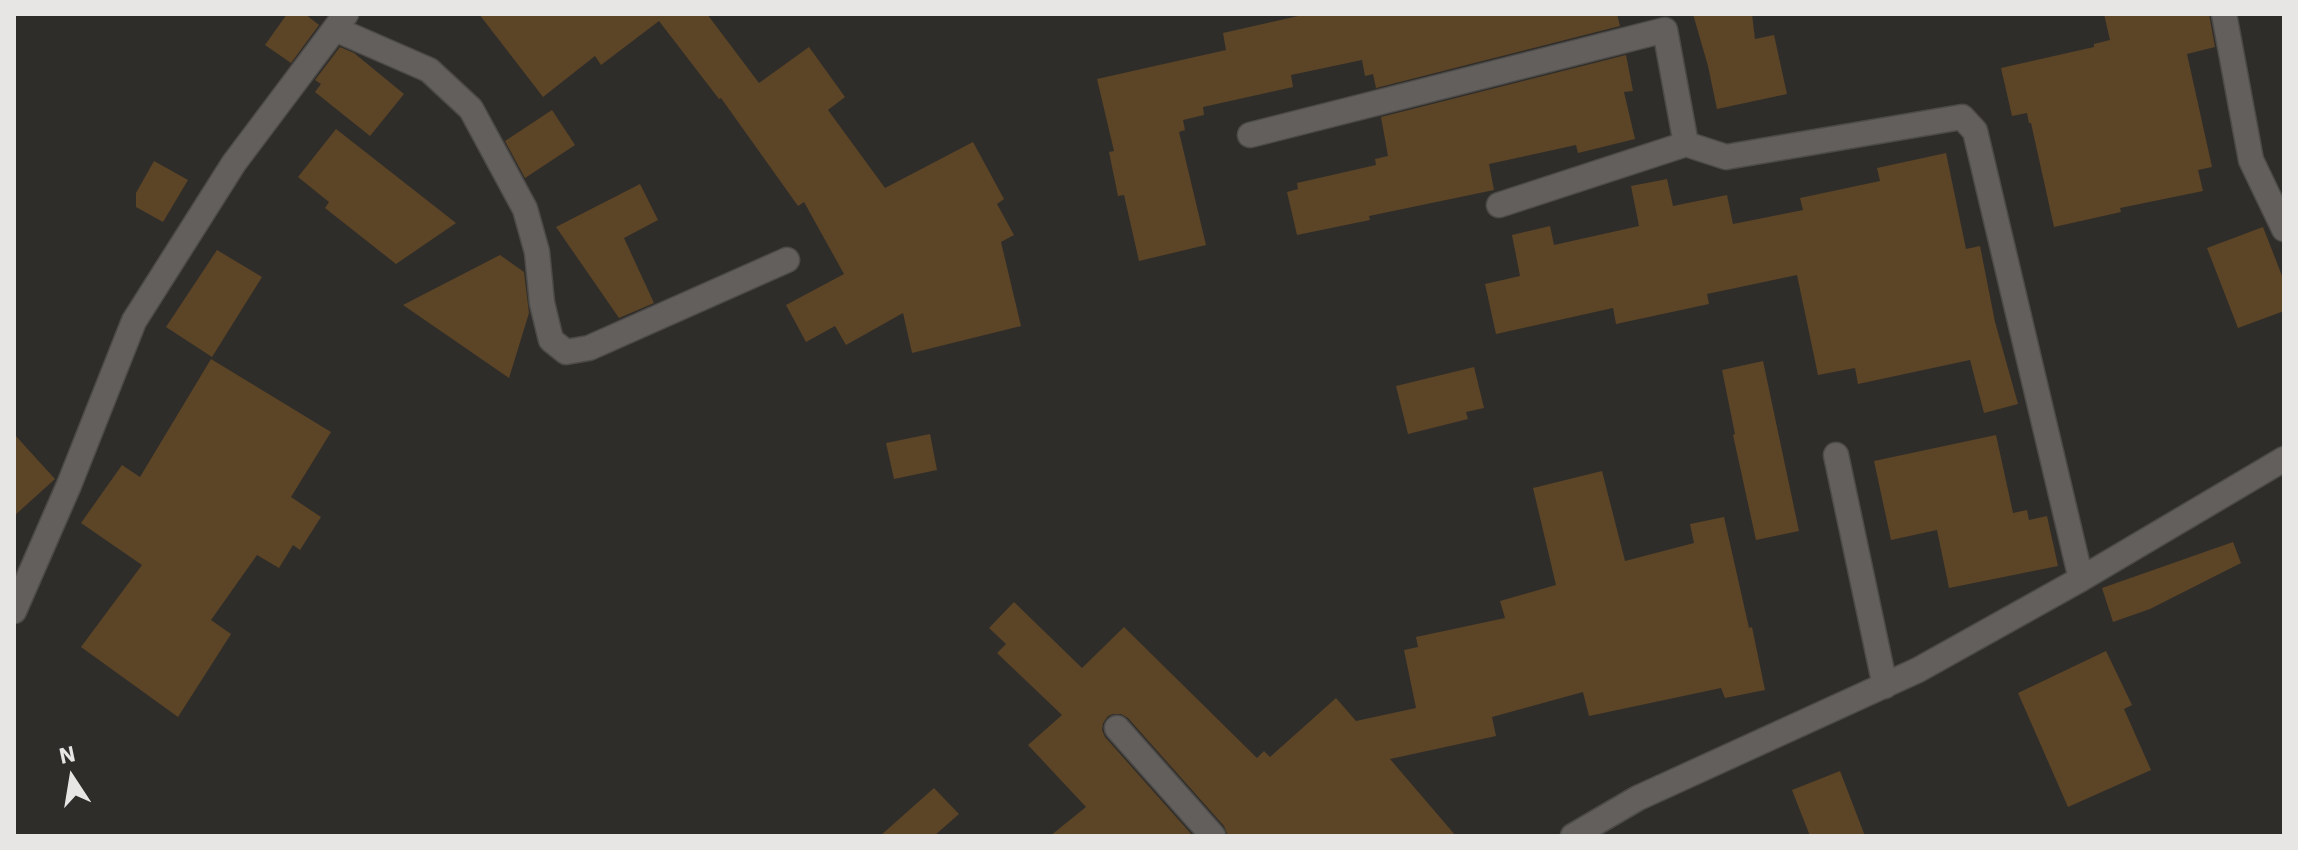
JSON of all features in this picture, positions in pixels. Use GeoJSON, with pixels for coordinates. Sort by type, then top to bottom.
{"type":"FeatureCollection","features":[{"type":"Feature","properties":{"kind":"street"},"geometry":{"type":"LineString","coordinates":[[2224,14],[2251,160],[2284,229]]}},
{"type":"Feature","properties":{"kind":"street"},"geometry":{"type":"LineString","coordinates":[[14,611],[69,485],[134,321],[234,163],[340,22],[429,70],[471,109],[525,209],[537,252],[542,303],[551,340],[566,352],[589,348],[787,260]]}},
{"type":"Feature","properties":{"kind":"street"},"geometry":{"type":"LineString","coordinates":[[1250,135],[1665,30],[1686,144]]}},
{"type":"Feature","properties":{"kind":"street"},"geometry":{"type":"LineString","coordinates":[[1499,205],[1686,144],[1726,157],[1962,117],[1975,131],[2081,579]]}},
{"type":"Feature","properties":{"kind":"street"},"geometry":{"type":"LineString","coordinates":[[1836,455],[1885,686]]}},
{"type":"Feature","properties":{"kind":"street"},"geometry":{"type":"LineString","coordinates":[[1573,836],[1638,798],[1918,670],[2081,579],[2284,459]]}},
{"type":"Feature","properties":{"kind":"street"},"geometry":{"type":"LineString","coordinates":[[1117,728],[1213,836]]}},
{"type":"Feature","properties":{"kind":"building"},"geometry":{"type":"Polygon","coordinates":[[[287,14],[305,14],[319,25],[291,63],[265,45],[287,14]]]}},
{"type":"Feature","properties":{"kind":"building"},"geometry":{"type":"Polygon","coordinates":[[[479,14],[707,14],[759,83],[809,47],[845,97],[828,110],[885,188],[973,142],[1004,199],[997,204],[1014,235],[1001,242],[1021,326],[912,353],[903,313],[846,345],[835,326],[806,342],[786,305],[844,274],[804,202],[798,206],[721,98],[659,21],[601,65],[595,56],[543,97],[479,14]]]}},
{"type":"Feature","properties":{"kind":"building"},"geometry":{"type":"Polygon","coordinates":[[[1307,14],[1617,14],[1620,26],[1376,88],[1373,74],[1365,76],[1362,60],[1291,75],[1293,87],[1203,107],[1204,115],[1183,120],[1185,130],[1179,132],[1206,245],[1139,261],[1124,195],[1118,196],[1109,152],[1114,151],[1097,79],[1226,50],[1223,33],[1307,14]]]}},
{"type":"Feature","properties":{"kind":"building"},"geometry":{"type":"Polygon","coordinates":[[[1693,14],[1752,14],[1755,39],[1774,35],[1787,94],[1717,109],[1693,14]]]}},
{"type":"Feature","properties":{"kind":"building"},"geometry":{"type":"Polygon","coordinates":[[[2104,14],[2209,14],[2215,47],[2187,54],[2212,167],[2198,170],[2203,191],[2120,208],[2121,212],[2054,227],[2031,123],[2027,113],[2012,116],[2001,68],[2094,47],[2094,44],[2110,40],[2104,14]]]}},
{"type":"Feature","properties":{"kind":"building"},"geometry":{"type":"Polygon","coordinates":[[[340,47],[354,53],[404,94],[370,136],[315,92],[321,84],[315,80],[340,47]]]}},
{"type":"Feature","properties":{"kind":"building"},"geometry":{"type":"Polygon","coordinates":[[[1626,55],[1633,91],[1624,92],[1635,139],[1578,153],[1576,145],[1489,164],[1494,190],[1369,216],[1370,220],[1297,235],[1287,192],[1298,189],[1297,183],[1376,165],[1375,159],[1388,156],[1381,117],[1626,55]]]}},
{"type":"Feature","properties":{"kind":"building"},"geometry":{"type":"Polygon","coordinates":[[[552,110],[575,145],[525,178],[505,141],[552,110]]]}},
{"type":"Feature","properties":{"kind":"building"},"geometry":{"type":"Polygon","coordinates":[[[336,129],[456,223],[396,264],[325,208],[329,202],[298,177],[336,129]]]}},
{"type":"Feature","properties":{"kind":"building"},"geometry":{"type":"Polygon","coordinates":[[[1946,153],[1966,249],[1980,246],[1995,322],[2018,404],[1984,413],[1970,360],[1858,384],[1855,368],[1818,375],[1797,275],[1707,294],[1709,304],[1616,324],[1613,308],[1496,334],[1485,284],[1520,276],[1512,235],[1550,226],[1554,245],[1639,226],[1631,186],[1667,179],[1673,206],[1727,195],[1733,224],[1803,210],[1800,198],[1880,181],[1877,168],[1946,153]]]}},
{"type":"Feature","properties":{"kind":"building"},"geometry":{"type":"Polygon","coordinates":[[[154,161],[188,180],[163,222],[136,207],[136,193],[154,161]]]}},
{"type":"Feature","properties":{"kind":"building"},"geometry":{"type":"Polygon","coordinates":[[[640,184],[658,220],[624,238],[654,303],[619,318],[556,227],[640,184]]]}},
{"type":"Feature","properties":{"kind":"building"},"geometry":{"type":"Polygon","coordinates":[[[2263,227],[2284,281],[2284,311],[2238,328],[2207,248],[2263,227]]]}},
{"type":"Feature","properties":{"kind":"building"},"geometry":{"type":"Polygon","coordinates":[[[217,250],[262,277],[212,357],[166,327],[217,250]]]}},
{"type":"Feature","properties":{"kind":"building"},"geometry":{"type":"Polygon","coordinates":[[[500,255],[524,272],[529,313],[509,378],[403,305],[500,255]]]}},
{"type":"Feature","properties":{"kind":"building"},"geometry":{"type":"Polygon","coordinates":[[[211,359],[331,432],[291,497],[321,517],[300,550],[293,545],[279,568],[257,555],[211,620],[231,634],[178,717],[81,647],[142,565],[81,523],[122,465],[140,477],[211,359]]]}},
{"type":"Feature","properties":{"kind":"building"},"geometry":{"type":"Polygon","coordinates":[[[1763,361],[1799,531],[1756,540],[1722,370],[1763,361]]]}},
{"type":"Feature","properties":{"kind":"building"},"geometry":{"type":"Polygon","coordinates":[[[1474,367],[1484,408],[1466,412],[1468,419],[1408,434],[1396,386],[1474,367]]]}},
{"type":"Feature","properties":{"kind":"building"},"geometry":{"type":"Polygon","coordinates":[[[14,434],[55,479],[14,516],[14,434]]]}},
{"type":"Feature","properties":{"kind":"building"},"geometry":{"type":"Polygon","coordinates":[[[930,434],[937,470],[894,479],[886,443],[930,434]]]}},
{"type":"Feature","properties":{"kind":"building"},"geometry":{"type":"Polygon","coordinates":[[[1996,435],[2013,513],[2027,510],[2029,520],[2047,516],[2058,566],[1949,588],[1937,530],[1891,540],[1874,461],[1996,435]]]}},
{"type":"Feature","properties":{"kind":"building"},"geometry":{"type":"Polygon","coordinates":[[[1602,471],[1625,561],[1694,543],[1690,524],[1724,517],[1765,690],[1725,698],[1721,688],[1589,716],[1583,692],[1492,717],[1496,736],[1390,759],[1456,836],[1228,836],[1224,826],[1128,718],[1113,714],[1103,723],[1105,737],[1193,836],[1050,836],[1086,807],[1028,745],[1062,715],[997,653],[1006,644],[989,628],[1014,602],[1082,668],[1124,627],[1257,758],[1264,751],[1270,757],[1336,698],[1356,721],[1416,708],[1404,650],[1418,647],[1416,637],[1505,618],[1500,601],[1556,585],[1533,488],[1602,471]]]}},
{"type":"Feature","properties":{"kind":"building"},"geometry":{"type":"Polygon","coordinates":[[[2233,542],[2241,563],[2150,609],[2113,622],[2102,588],[2233,542]]]}},
{"type":"Feature","properties":{"kind":"building"},"geometry":{"type":"Polygon","coordinates":[[[2106,651],[2132,705],[2124,709],[2151,770],[2068,807],[2018,693],[2106,651]]]}},
{"type":"Feature","properties":{"kind":"building"},"geometry":{"type":"Polygon","coordinates":[[[1840,771],[1865,836],[1810,836],[1792,790],[1840,771]]]}},
{"type":"Feature","properties":{"kind":"building"},"geometry":{"type":"Polygon","coordinates":[[[934,788],[959,814],[934,836],[880,836],[934,788]]]}}]}
